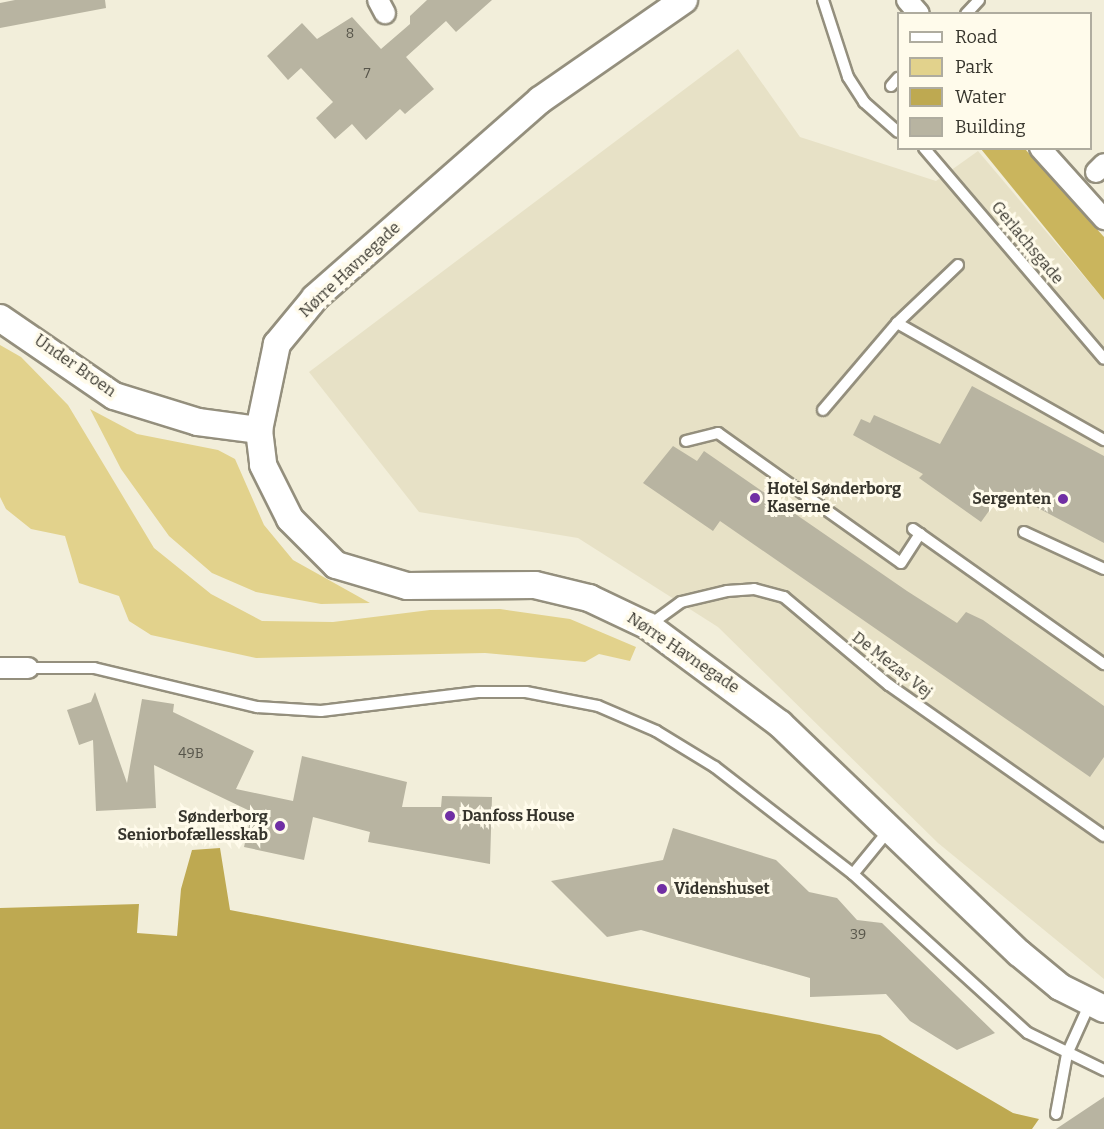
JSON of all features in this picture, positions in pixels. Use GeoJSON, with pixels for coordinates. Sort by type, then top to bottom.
{"type":"FeatureCollection","features":[{"type":"Feature","properties":{"kind":"street","name":"Nørre Havnegade"},"geometry":{"type":"LineString","coordinates":[[684,0],[540,100],[315,298],[277,344],[259,430],[263,465],[290,519],[336,565],[407,586],[535,585],[589,598],[648,626],[780,724],[1018,953],[1097,1006]]}},
{"type":"Feature","properties":{"kind":"street"},"geometry":{"type":"LineString","coordinates":[[907,0],[917,12]]}},
{"type":"Feature","properties":{"kind":"street"},"geometry":{"type":"LineString","coordinates":[[1042,150],[1104,219]]}},
{"type":"Feature","properties":{"kind":"street","name":"Under Broen"},"geometry":{"type":"LineString","coordinates":[[0,318],[114,396],[186,419],[259,430]]}},
{"type":"Feature","properties":{"kind":"street"},"geometry":{"type":"LineString","coordinates":[[0,668],[28,668]]}},
{"type":"Feature","properties":{"kind":"lane"},"geometry":{"type":"LineString","coordinates":[[823,0],[848,77],[864,102],[897,131]]}},
{"type":"Feature","properties":{"kind":"lane"},"geometry":{"type":"LineString","coordinates":[[968,12],[979,0]]}},
{"type":"Feature","properties":{"kind":"lane","name":"Gerlachsgade"},"geometry":{"type":"LineString","coordinates":[[926,150],[1104,359]]}},
{"type":"Feature","properties":{"kind":"lane"},"geometry":{"type":"LineString","coordinates":[[823,410],[897,323],[958,265]]}},
{"type":"Feature","properties":{"kind":"lane"},"geometry":{"type":"LineString","coordinates":[[897,323],[1104,441]]}},
{"type":"Feature","properties":{"kind":"lane"},"geometry":{"type":"LineString","coordinates":[[686,441],[718,433],[901,563],[916,531],[1104,664]]}},
{"type":"Feature","properties":{"kind":"lane"},"geometry":{"type":"LineString","coordinates":[[1024,532],[1104,569]]}},
{"type":"Feature","properties":{"kind":"lane","name":"De Mezas Vej"},"geometry":{"type":"LineString","coordinates":[[648,626],[681,602],[727,591],[754,589],[784,597],[895,689],[1104,836]]}},
{"type":"Feature","properties":{"kind":"lane"},"geometry":{"type":"LineString","coordinates":[[28,668],[94,668],[257,707],[321,711],[478,692],[526,692],[598,706],[656,730],[781,814],[853,874],[1028,1033],[1067,1054],[1104,1070]]}},
{"type":"Feature","properties":{"kind":"lane"},"geometry":{"type":"LineString","coordinates":[[853,874],[889,830]]}},
{"type":"Feature","properties":{"kind":"lane","name":"Nørre Havnegade"},"geometry":{"type":"LineString","coordinates":[[1056,1114],[1067,1054],[1097,1006]]}},
{"type":"Feature","properties":{"kind":"shaded area"},"geometry":{"type":"Polygon","coordinates":[[[738,49],[800,137],[936,181],[978,151],[1104,300],[1104,979],[938,843],[718,627],[578,538],[419,512],[309,372],[738,49]]]}},
{"type":"Feature","properties":{"kind":"shaded area"},"geometry":{"type":"Polygon","coordinates":[[[982,150],[1026,150],[1104,237],[1104,300],[982,150]]]}},
{"type":"Feature","properties":{"kind":"green space"},"geometry":{"type":"Polygon","coordinates":[[[0,345],[21,357],[68,405],[154,548],[211,594],[262,621],[333,622],[430,610],[500,609],[570,619],[636,647],[630,661],[599,654],[585,662],[485,653],[256,658],[151,635],[129,621],[119,596],[79,583],[65,536],[31,529],[6,509],[0,497],[0,345]]]}},
{"type":"Feature","properties":{"kind":"green space"},"geometry":{"type":"Polygon","coordinates":[[[90,409],[137,434],[218,450],[235,459],[264,525],[293,560],[370,603],[321,604],[256,592],[212,573],[169,536],[121,469],[90,409]]]}},
{"type":"Feature","properties":{"kind":"water"},"geometry":{"type":"Polygon","coordinates":[[[220,848],[230,910],[880,1035],[1013,1113],[1039,1119],[1032,1129],[0,1129],[0,908],[139,904],[137,933],[177,936],[181,889],[192,850],[220,848]]]}},
{"type":"Feature","properties":{"kind":"building"},"geometry":{"type":"Polygon","coordinates":[[[15,0],[105,0],[106,8],[0,28],[0,3],[15,0]]]}},
{"type":"Feature","properties":{"kind":"building"},"geometry":{"type":"Polygon","coordinates":[[[427,0],[492,0],[456,32],[446,21],[406,57],[434,89],[405,114],[400,109],[366,140],[352,124],[335,139],[316,118],[333,102],[301,68],[288,80],[267,56],[302,23],[317,39],[352,17],[381,49],[410,24],[410,16],[427,0]]]}},
{"type":"Feature","properties":{"kind":"building","name":"Sergenten"},"geometry":{"type":"Polygon","coordinates":[[[972,386],[1104,456],[1104,543],[1004,490],[981,522],[919,478],[923,474],[853,435],[861,419],[870,423],[874,415],[940,444],[972,386]]]}},
{"type":"Feature","properties":{"kind":"building"},"geometry":{"type":"Polygon","coordinates":[[[673,446],[697,461],[704,451],[957,623],[966,612],[983,620],[1104,706],[1104,757],[1090,777],[720,521],[713,531],[643,483],[673,446]]]}},
{"type":"Feature","properties":{"kind":"building"},"geometry":{"type":"Polygon","coordinates":[[[95,692],[127,783],[142,699],[174,704],[173,712],[254,751],[236,789],[293,801],[302,756],[407,782],[402,807],[441,807],[442,796],[492,797],[490,864],[368,842],[370,832],[313,817],[304,860],[244,847],[252,812],[154,765],[156,808],[96,811],[93,740],[79,745],[67,710],[91,702],[95,692]]]}},
{"type":"Feature","properties":{"kind":"building"},"geometry":{"type":"Polygon","coordinates":[[[673,828],[776,860],[809,892],[837,898],[857,920],[882,923],[995,1033],[957,1050],[910,1021],[886,994],[810,997],[810,978],[641,930],[607,937],[551,881],[663,860],[673,828]]]}},
{"type":"Feature","properties":{"kind":"building"},"geometry":{"type":"Polygon","coordinates":[[[1104,1097],[1104,1129],[1056,1129],[1104,1097]]]}},
{"type":"Feature","properties":{"kind":"place","name":"Hotel Sønderborg Kaserne"},"geometry":{"type":"Point","coordinates":[755,498]}},
{"type":"Feature","properties":{"kind":"place","name":"Sergenten"},"geometry":{"type":"Point","coordinates":[1063,499]}},
{"type":"Feature","properties":{"kind":"place","name":"Danfoss House"},"geometry":{"type":"Point","coordinates":[450,816]}},
{"type":"Feature","properties":{"kind":"place","name":"Sønderborg Seniorbofællesskab"},"geometry":{"type":"Point","coordinates":[280,826]}},
{"type":"Feature","properties":{"kind":"place","name":"Videnshuset"},"geometry":{"type":"Point","coordinates":[662,889]}}]}
